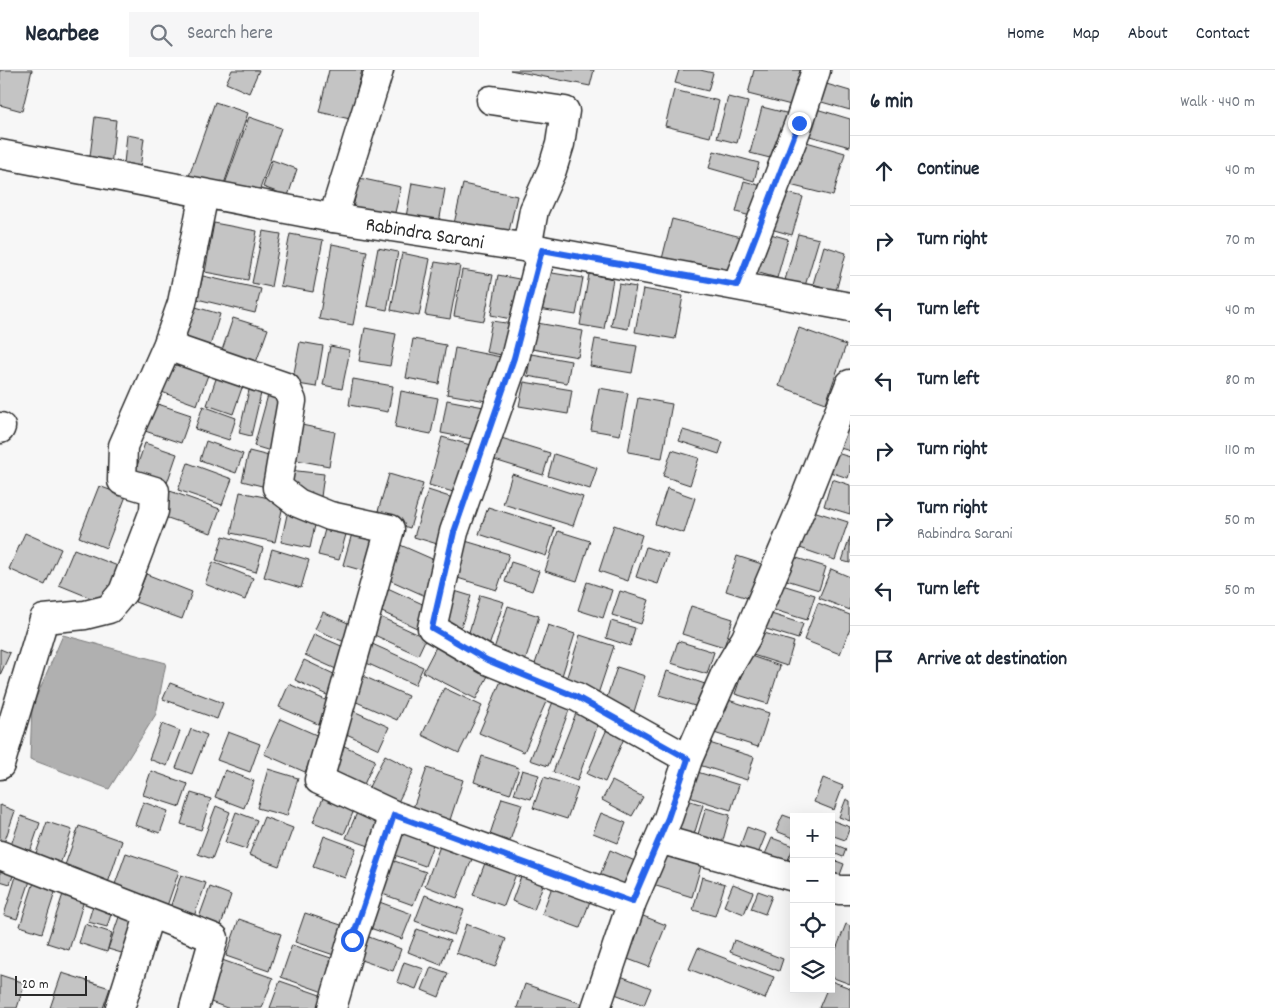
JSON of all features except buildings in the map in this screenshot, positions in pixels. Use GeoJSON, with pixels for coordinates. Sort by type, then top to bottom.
{"type":"FeatureCollection","features":[{"type":"Feature","properties":{"kind":"street"},"geometry":{"type":"LineString","coordinates":[[333,218],[379,70]]}},
{"type":"Feature","properties":{"kind":"street"},"geometry":{"type":"LineString","coordinates":[[737,285],[799,123],[816,70]]}},
{"type":"Feature","properties":{"kind":"street"},"geometry":{"type":"LineString","coordinates":[[491,100],[565,111],[560,144],[552,170],[534,210],[534,249],[514,358],[454,532],[432,628],[487,660],[577,697],[688,759]]}},
{"type":"Feature","properties":{"kind":"street","name":"Rabindra Sarani"},"geometry":{"type":"LineString","coordinates":[[0,154],[333,218],[534,249],[850,307]]}},
{"type":"Feature","properties":{"kind":"street"},"geometry":{"type":"LineString","coordinates":[[0,765],[44,620],[85,615],[109,609],[123,592],[154,511],[155,491],[122,481],[123,446],[166,346],[182,303],[204,194]]}},
{"type":"Feature","properties":{"kind":"street"},"geometry":{"type":"LineString","coordinates":[[166,346],[286,387],[292,401],[276,487],[298,503],[330,516],[390,529],[319,780],[394,815],[632,902]]}},
{"type":"Feature","properties":{"kind":"street"},"geometry":{"type":"LineString","coordinates":[[596,1008],[632,902],[668,818],[688,759],[726,672],[746,638],[800,511],[850,384]]}},
{"type":"Feature","properties":{"kind":"street"},"geometry":{"type":"LineString","coordinates":[[332,1008],[352,940],[394,815]]}},
{"type":"Feature","properties":{"kind":"street"},"geometry":{"type":"LineString","coordinates":[[659,839],[790,876]]}},
{"type":"Feature","properties":{"kind":"street"},"geometry":{"type":"LineString","coordinates":[[0,856],[214,938],[194,1008]]}},
{"type":"Feature","properties":{"kind":"street"},"geometry":{"type":"LineString","coordinates":[[835,889],[850,890]]}},
{"type":"Feature","properties":{"kind":"street"},"geometry":{"type":"LineString","coordinates":[[120,1008],[150,913]]}},
{"type":"Feature","properties":{"kind":"shaded area"},"geometry":{"type":"Polygon","coordinates":[[[63,635],[166,663],[156,714],[109,789],[30,759],[32,707],[63,635]]]}},
{"type":"Feature","properties":{"kind":"route"},"geometry":{"type":"LineString","coordinates":[[352,940],[394,815],[632,902],[668,818],[688,759],[577,697],[487,660],[432,628],[454,532],[514,358],[542,250],[737,285],[799,123]]}}]}
